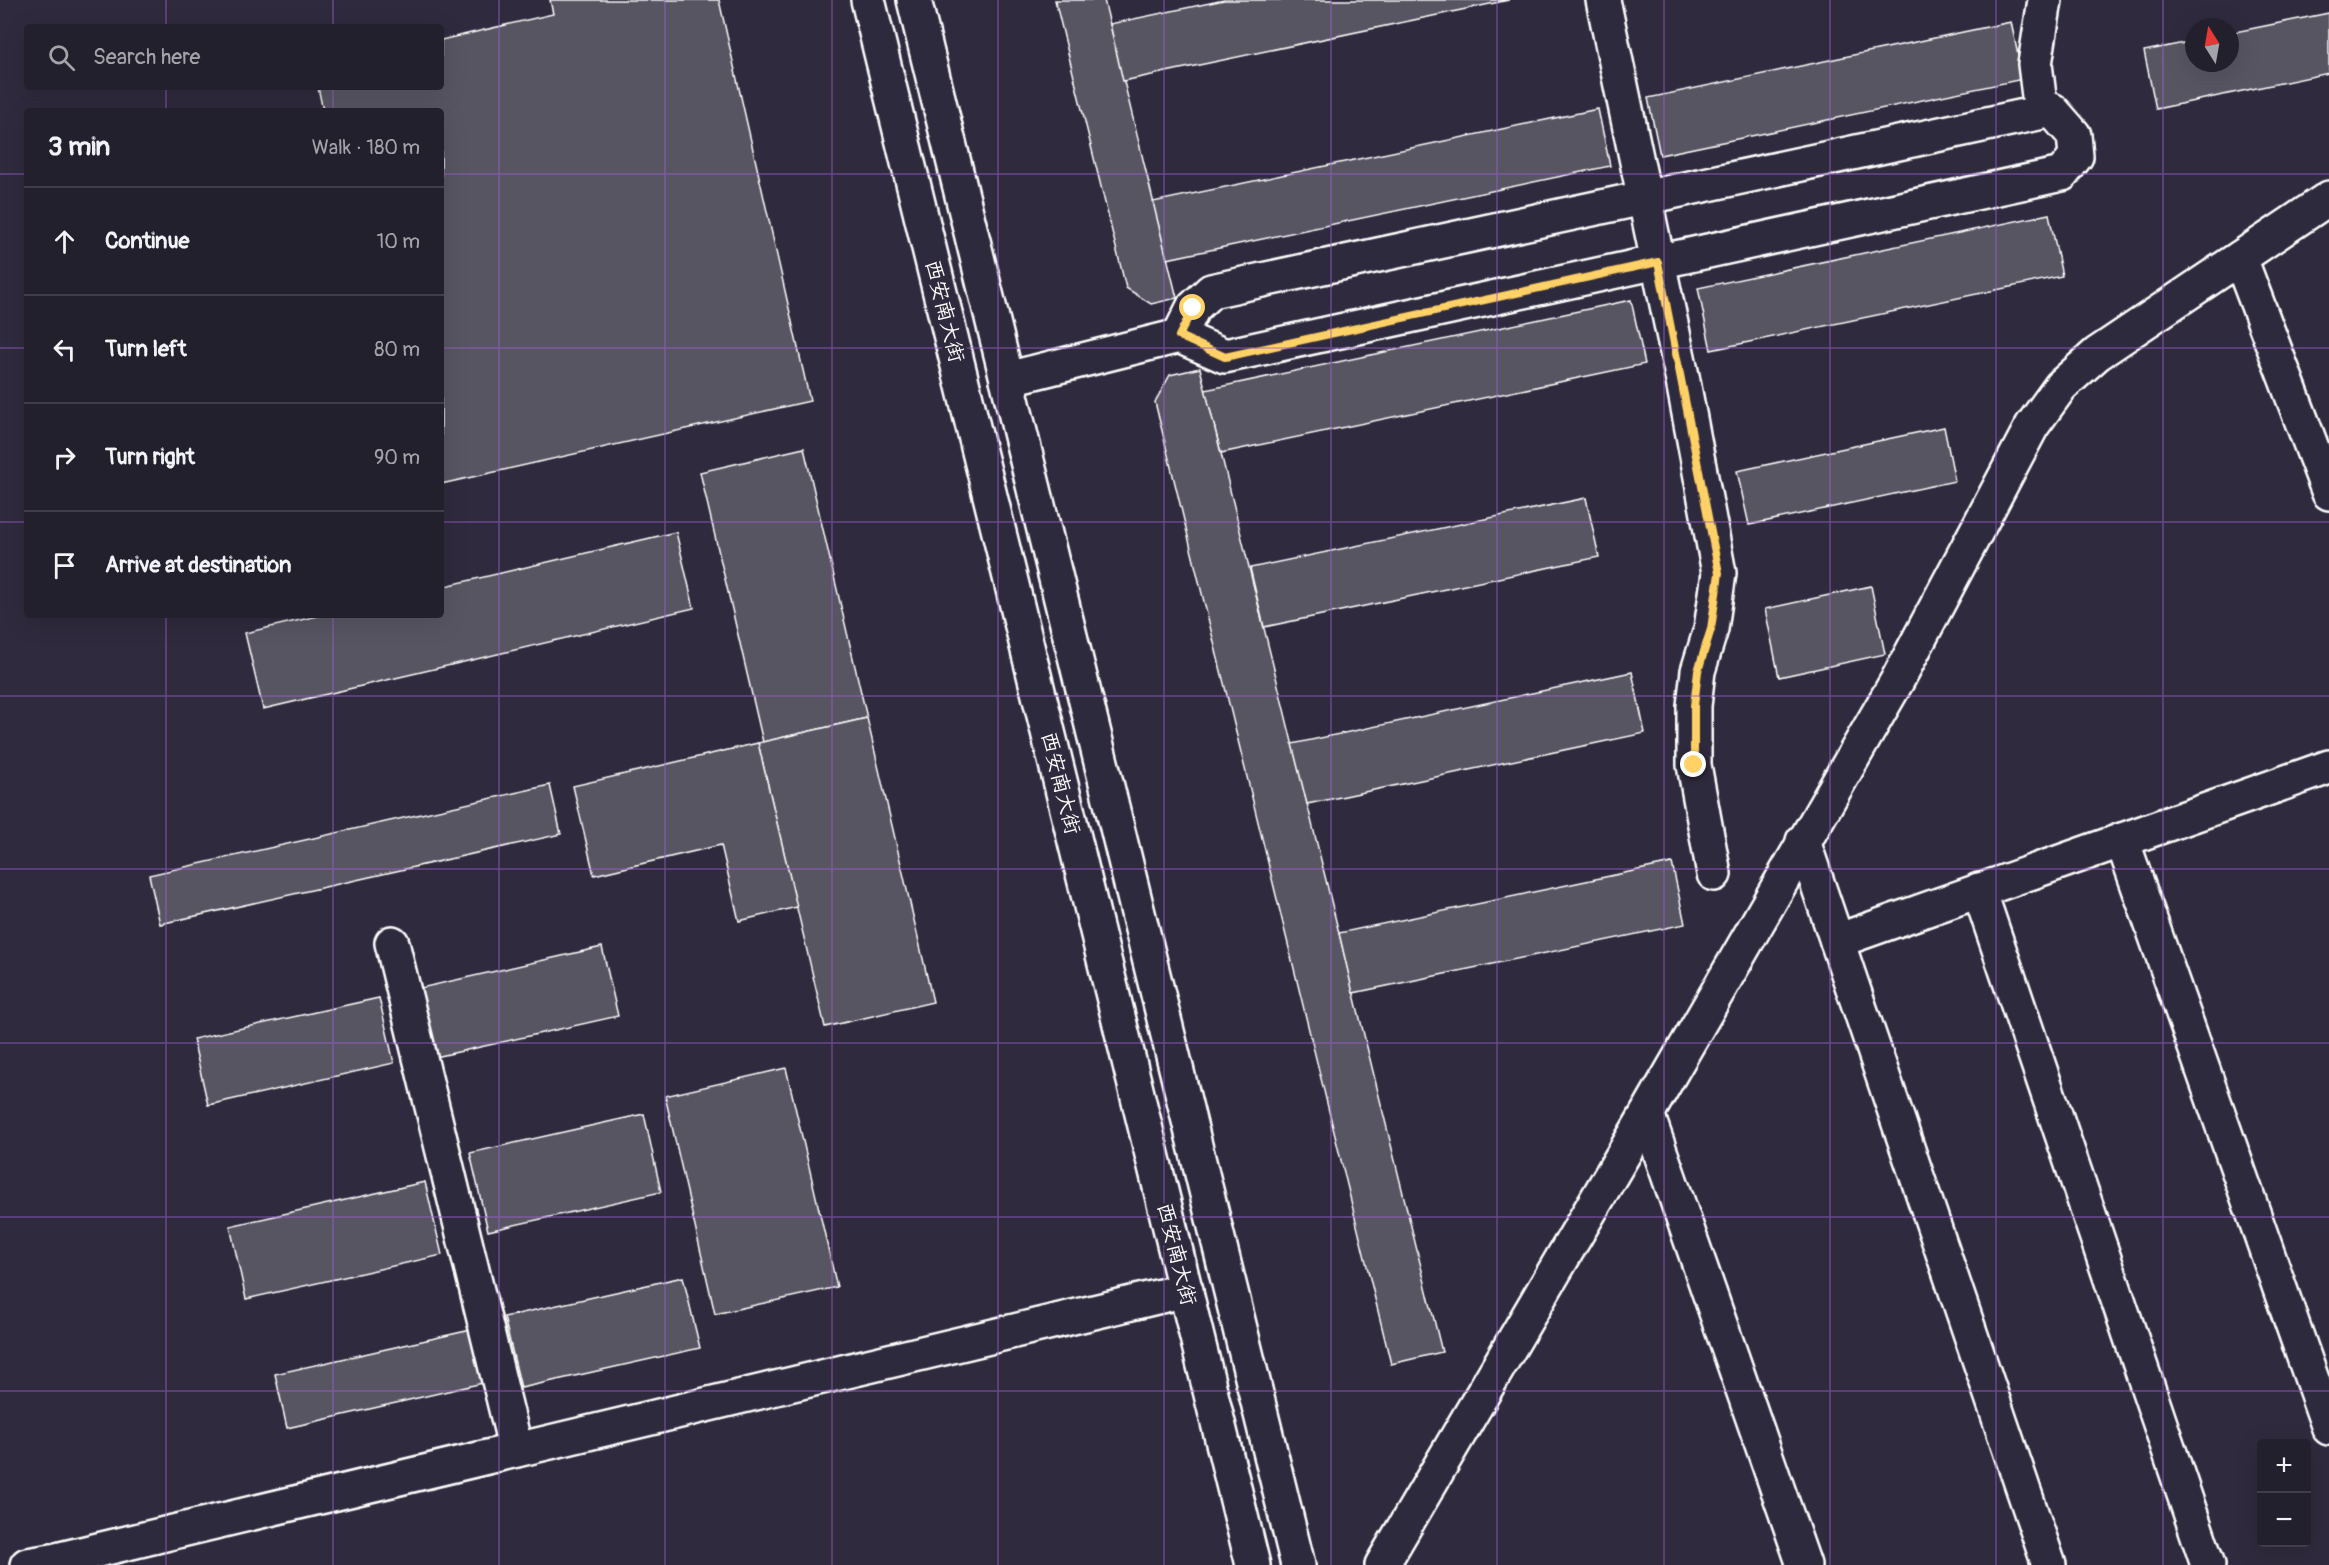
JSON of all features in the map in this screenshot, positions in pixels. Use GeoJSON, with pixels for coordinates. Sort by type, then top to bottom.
{"type":"FeatureCollection","features":[{"type":"Feature","properties":{"kind":"main road","name":"西安南大街"},"geometry":{"type":"LineString","coordinates":[[868,0],[1254,1565]]}},
{"type":"Feature","properties":{"kind":"main road","name":"西安南大街"},"geometry":{"type":"LineString","coordinates":[[914,0],[1298,1565]]}},
{"type":"Feature","properties":{"kind":"main road"},"geometry":{"type":"LineString","coordinates":[[1603,0],[1658,262],[1719,573],[1711,629],[1698,671],[1694,706],[1694,765],[1714,874]]}},
{"type":"Feature","properties":{"kind":"main road"},"geometry":{"type":"LineString","coordinates":[[2041,112],[2035,64],[2045,0]]}},
{"type":"Feature","properties":{"kind":"main road"},"geometry":{"type":"LineString","coordinates":[[1007,379],[1179,336],[1225,357],[2062,174],[2076,156],[2074,135],[2052,110],[1211,291],[1193,308],[1179,336]]}},
{"type":"Feature","properties":{"kind":"main road"},"geometry":{"type":"LineString","coordinates":[[1382,1565],[1647,1114],[1897,681],[2032,426],[2061,386],[2097,354],[2329,198]]}},
{"type":"Feature","properties":{"kind":"main road"},"geometry":{"type":"LineString","coordinates":[[2240,258],[2329,493]]}},
{"type":"Feature","properties":{"kind":"main road"},"geometry":{"type":"LineString","coordinates":[[1837,941],[2329,767]]}},
{"type":"Feature","properties":{"kind":"main road"},"geometry":{"type":"LineString","coordinates":[[2122,840],[2329,1428]]}},
{"type":"Feature","properties":{"kind":"main road"},"geometry":{"type":"LineString","coordinates":[[1803,841],[2049,1565]]}},
{"type":"Feature","properties":{"kind":"main road"},"geometry":{"type":"LineString","coordinates":[[1979,890],[2208,1565]]}},
{"type":"Feature","properties":{"kind":"main road"},"geometry":{"type":"LineString","coordinates":[[392,943],[516,1450]]}},
{"type":"Feature","properties":{"kind":"main road"},"geometry":{"type":"LineString","coordinates":[[1647,1114],[1804,1565]]}},
{"type":"Feature","properties":{"kind":"main road"},"geometry":{"type":"LineString","coordinates":[[27,1565],[76,1556],[1186,1290]]}},
{"type":"Feature","properties":{"kind":"building"},"geometry":{"type":"Polygon","coordinates":[[[550,0],[719,0],[810,401],[444,483],[444,108],[322,108],[319,90],[444,90],[444,39],[553,14],[550,0]]]}},
{"type":"Feature","properties":{"kind":"building"},"geometry":{"type":"Polygon","coordinates":[[[1055,0],[1104,0],[1177,298],[1151,304],[1126,288],[1055,0]]]}},
{"type":"Feature","properties":{"kind":"building"},"geometry":{"type":"Polygon","coordinates":[[[1224,0],[1509,0],[1123,81],[1110,24],[1224,0]]]}},
{"type":"Feature","properties":{"kind":"building"},"geometry":{"type":"Polygon","coordinates":[[[2329,13],[2329,73],[2156,109],[2144,51],[2185,43],[2185,72],[2239,72],[2239,31],[2329,13]]]}},
{"type":"Feature","properties":{"kind":"building"},"geometry":{"type":"Polygon","coordinates":[[[2011,22],[2023,79],[1660,155],[1648,98],[2011,22]]]}},
{"type":"Feature","properties":{"kind":"building"},"geometry":{"type":"Polygon","coordinates":[[[1598,109],[1610,166],[1167,259],[1153,202],[1598,109]]]}},
{"type":"Feature","properties":{"kind":"building"},"geometry":{"type":"Polygon","coordinates":[[[2049,214],[2062,276],[1711,350],[1698,288],[2049,214]]]}},
{"type":"Feature","properties":{"kind":"building"},"geometry":{"type":"Polygon","coordinates":[[[1631,300],[1645,364],[1221,453],[1205,390],[1631,300]]]}},
{"type":"Feature","properties":{"kind":"building"},"geometry":{"type":"Polygon","coordinates":[[[1200,368],[1442,1352],[1391,1364],[1155,402],[1170,375],[1200,368]]]}},
{"type":"Feature","properties":{"kind":"building"},"geometry":{"type":"Polygon","coordinates":[[[1944,427],[1955,481],[1749,525],[1737,471],[1944,427]]]}},
{"type":"Feature","properties":{"kind":"building"},"geometry":{"type":"Polygon","coordinates":[[[804,448],[867,718],[763,742],[700,472],[804,448]]]}},
{"type":"Feature","properties":{"kind":"building"},"geometry":{"type":"Polygon","coordinates":[[[1586,498],[1599,557],[1264,627],[1250,568],[1586,498]]]}},
{"type":"Feature","properties":{"kind":"building"},"geometry":{"type":"Polygon","coordinates":[[[676,532],[694,608],[263,709],[245,633],[309,618],[444,618],[444,586],[676,532]]]}},
{"type":"Feature","properties":{"kind":"building"},"geometry":{"type":"Polygon","coordinates":[[[1871,586],[1885,654],[1779,677],[1765,609],[1871,586]]]}},
{"type":"Feature","properties":{"kind":"building"},"geometry":{"type":"Polygon","coordinates":[[[1632,672],[1645,733],[1307,804],[1292,744],[1632,672]]]}},
{"type":"Feature","properties":{"kind":"building"},"geometry":{"type":"Polygon","coordinates":[[[867,718],[933,1002],[825,1027],[758,743],[867,718]]]}},
{"type":"Feature","properties":{"kind":"building"},"geometry":{"type":"Polygon","coordinates":[[[758,743],[797,907],[739,921],[721,845],[594,875],[573,786],[758,743]]]}},
{"type":"Feature","properties":{"kind":"building"},"geometry":{"type":"Polygon","coordinates":[[[550,785],[561,834],[160,924],[149,875],[550,785]]]}},
{"type":"Feature","properties":{"kind":"building"},"geometry":{"type":"Polygon","coordinates":[[[1672,863],[1685,924],[1353,993],[1339,933],[1672,863]]]}},
{"type":"Feature","properties":{"kind":"building"},"geometry":{"type":"Polygon","coordinates":[[[602,947],[618,1016],[431,1058],[416,989],[602,947]]]}},
{"type":"Feature","properties":{"kind":"building"},"geometry":{"type":"Polygon","coordinates":[[[379,998],[394,1063],[208,1105],[193,1039],[379,998]]]}},
{"type":"Feature","properties":{"kind":"building"},"geometry":{"type":"Polygon","coordinates":[[[786,1068],[837,1287],[715,1314],[665,1096],[786,1068]]]}},
{"type":"Feature","properties":{"kind":"building"},"geometry":{"type":"Polygon","coordinates":[[[644,1114],[661,1192],[488,1231],[470,1153],[644,1114]]]}},
{"type":"Feature","properties":{"kind":"building"},"geometry":{"type":"Polygon","coordinates":[[[425,1182],[442,1255],[246,1299],[230,1226],[425,1182]]]}},
{"type":"Feature","properties":{"kind":"building"},"geometry":{"type":"Polygon","coordinates":[[[683,1277],[700,1348],[521,1388],[504,1317],[683,1277]]]}},
{"type":"Feature","properties":{"kind":"building"},"geometry":{"type":"Polygon","coordinates":[[[471,1330],[483,1383],[287,1428],[275,1374],[471,1330]]]}},
{"type":"Feature","properties":{"kind":"route"},"geometry":{"type":"LineString","coordinates":[[1193,308],[1179,336],[1225,357],[1658,262],[1719,573],[1711,629],[1698,671],[1694,706],[1694,765]]}}]}
